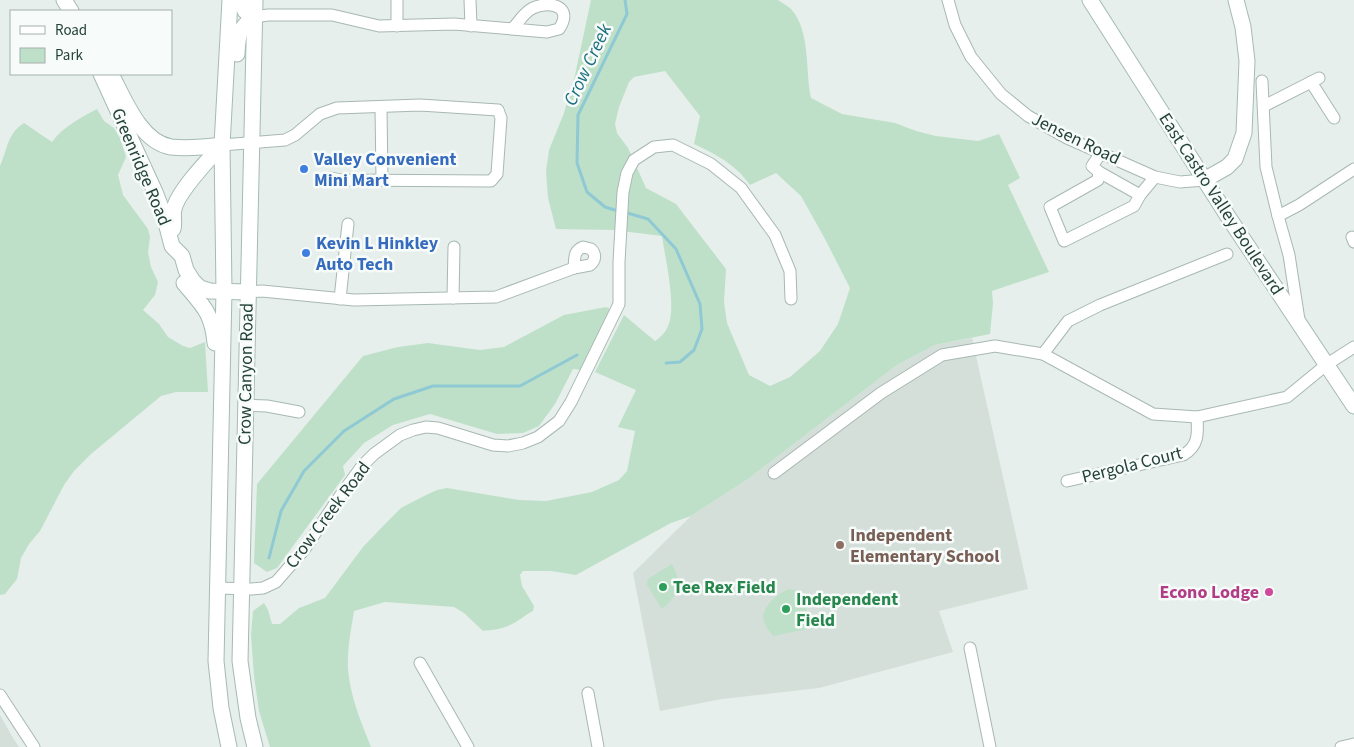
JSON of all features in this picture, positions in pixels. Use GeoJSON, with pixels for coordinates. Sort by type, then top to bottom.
{"type":"FeatureCollection","features":[{"type":"Feature","properties":{"kind":"main road","name":"Crow Canyon Road"},"geometry":{"type":"LineString","coordinates":[[229,747],[221,708],[216,661],[224,291],[222,145],[230,0]]}},
{"type":"Feature","properties":{"kind":"main road"},"geometry":{"type":"LineString","coordinates":[[226,76],[232,72],[236,64],[238,36],[243,25],[254,17],[245,11],[240,0]]}},
{"type":"Feature","properties":{"kind":"main road","name":"Crow Canyon Road"},"geometry":{"type":"LineString","coordinates":[[255,0],[240,661],[248,718],[255,747]]}},
{"type":"Feature","properties":{"kind":"main road","name":"East Castro Valley Boulevard"},"geometry":{"type":"LineString","coordinates":[[1090,0],[1204,180],[1354,406]]}},
{"type":"Feature","properties":{"kind":"main road"},"geometry":{"type":"LineString","coordinates":[[1204,180],[1227,167],[1235,159],[1244,134],[1247,61],[1244,27],[1236,0]]}},
{"type":"Feature","properties":{"kind":"main road","name":"Greenridge Road"},"geometry":{"type":"LineString","coordinates":[[101,75],[156,192],[171,241],[182,256],[186,270],[193,281],[200,288],[210,291],[248,292]]}},
{"type":"Feature","properties":{"kind":"main road","name":"Greenridge Road"},"geometry":{"type":"LineString","coordinates":[[112,75],[138,124],[148,136],[171,147],[190,148],[222,145]]}},
{"type":"Feature","properties":{"kind":"main road"},"geometry":{"type":"LineString","coordinates":[[222,145],[178,200],[173,213],[175,224],[171,241],[177,266],[184,282],[208,312],[213,324],[217,362],[222,384]]}},
{"type":"Feature","properties":{"kind":"street"},"geometry":{"type":"LineString","coordinates":[[397,0],[397,26]]}},
{"type":"Feature","properties":{"kind":"street"},"geometry":{"type":"LineString","coordinates":[[470,0],[470,26]]}},
{"type":"Feature","properties":{"kind":"street","name":"Jensen Road"},"geometry":{"type":"LineString","coordinates":[[948,0],[955,25],[971,57],[1001,94],[1028,116],[1067,138],[1155,177],[1180,182],[1204,180]]}},
{"type":"Feature","properties":{"kind":"street"},"geometry":{"type":"LineString","coordinates":[[254,17],[268,15],[332,15],[363,23],[397,26],[513,28]]}},
{"type":"Feature","properties":{"kind":"street"},"geometry":{"type":"LineString","coordinates":[[1264,106],[1315,80],[1334,118]]}},
{"type":"Feature","properties":{"kind":"street"},"geometry":{"type":"LineString","coordinates":[[1262,81],[1266,167],[1289,255],[1300,326]]}},
{"type":"Feature","properties":{"kind":"street"},"geometry":{"type":"LineString","coordinates":[[222,145],[285,140],[295,135],[313,119],[328,110],[338,108],[420,105],[498,110],[501,118],[497,174],[491,181],[331,178]]}},
{"type":"Feature","properties":{"kind":"street"},"geometry":{"type":"LineString","coordinates":[[381,107],[382,180]]}},
{"type":"Feature","properties":{"kind":"street","name":"Crow Creek Road"},"geometry":{"type":"LineString","coordinates":[[217,588],[263,588],[276,582],[304,550],[362,466],[374,454],[400,435],[413,430],[432,428],[493,445],[508,446],[538,437],[559,422],[571,402],[619,304],[620,237],[623,192],[627,173],[634,160],[654,147],[673,145],[711,164],[741,188],[775,236],[790,271],[791,299]]}},
{"type":"Feature","properties":{"kind":"street"},"geometry":{"type":"LineString","coordinates":[[1101,153],[1092,166],[1140,196]]}},
{"type":"Feature","properties":{"kind":"street"},"geometry":{"type":"LineString","coordinates":[[1278,216],[1299,205],[1354,169]]}},
{"type":"Feature","properties":{"kind":"street"},"geometry":{"type":"LineString","coordinates":[[1099,172],[1098,180],[1050,208],[1064,241],[1134,206],[1155,177]]}},
{"type":"Feature","properties":{"kind":"street"},"geometry":{"type":"LineString","coordinates":[[340,299],[348,224]]}},
{"type":"Feature","properties":{"kind":"street"},"geometry":{"type":"LineString","coordinates":[[453,298],[454,247]]}},
{"type":"Feature","properties":{"kind":"street"},"geometry":{"type":"LineString","coordinates":[[1043,354],[1068,321],[1100,305],[1227,254]]}},
{"type":"Feature","properties":{"kind":"street"},"geometry":{"type":"LineString","coordinates":[[248,292],[262,291],[354,300],[496,297],[574,268]]}},
{"type":"Feature","properties":{"kind":"street"},"geometry":{"type":"LineString","coordinates":[[774,473],[881,392],[942,355],[995,346],[1043,354],[1153,414],[1196,416],[1287,397],[1326,365],[1354,347]]}},
{"type":"Feature","properties":{"kind":"street"},"geometry":{"type":"LineString","coordinates":[[245,405],[267,406],[299,412]]}},
{"type":"Feature","properties":{"kind":"street","name":"Pergola Court"},"geometry":{"type":"LineString","coordinates":[[1067,481],[1183,455],[1193,448],[1197,440],[1196,416]]}},
{"type":"Feature","properties":{"kind":"street"},"geometry":{"type":"LineString","coordinates":[[970,648],[990,747]]}},
{"type":"Feature","properties":{"kind":"street"},"geometry":{"type":"LineString","coordinates":[[420,662],[468,747]]}},
{"type":"Feature","properties":{"kind":"street"},"geometry":{"type":"LineString","coordinates":[[588,693],[598,747]]}},
{"type":"Feature","properties":{"kind":"street"},"geometry":{"type":"LineString","coordinates":[[0,694],[34,747]]}},
{"type":"Feature","properties":{"kind":"street"},"geometry":{"type":"LineString","coordinates":[[1341,747],[1354,744]]}},
{"type":"Feature","properties":{"kind":"shaded area","name":"Independent Elementary School"},"geometry":{"type":"Polygon","coordinates":[[[972,338],[1028,589],[939,611],[953,652],[819,688],[722,699],[660,711],[633,573],[691,516],[748,479],[897,365],[935,345],[972,338]]]}},
{"type":"Feature","properties":{"kind":"shaded area"},"geometry":{"type":"Polygon","coordinates":[[[0,715],[13,738],[19,747],[0,747],[0,715]]]}},
{"type":"Feature","properties":{"kind":"green space"},"geometry":{"type":"Polygon","coordinates":[[[591,0],[778,0],[791,9],[802,28],[811,98],[842,114],[895,123],[936,136],[978,141],[999,134],[1020,178],[1008,185],[1049,272],[992,291],[993,303],[990,334],[935,345],[897,365],[748,479],[691,516],[671,523],[576,575],[551,571],[523,571],[520,575],[522,586],[534,606],[533,611],[509,626],[483,631],[464,613],[454,607],[385,602],[354,611],[348,655],[349,679],[357,709],[371,747],[270,747],[259,711],[254,676],[251,635],[253,611],[264,603],[272,624],[280,624],[299,608],[325,598],[363,547],[401,508],[437,490],[447,488],[519,500],[546,501],[592,492],[619,480],[627,471],[635,431],[618,427],[636,390],[595,372],[624,315],[655,341],[661,337],[668,326],[670,318],[670,282],[662,236],[613,230],[556,229],[548,198],[546,171],[549,150],[564,113],[575,75],[591,0]],[[665,71],[634,77],[629,82],[619,107],[615,124],[617,133],[628,148],[646,188],[676,204],[726,269],[724,302],[727,323],[749,375],[770,386],[790,377],[820,351],[838,324],[850,288],[801,196],[776,173],[750,185],[738,171],[725,161],[694,144],[700,116],[665,71]]]}},
{"type":"Feature","properties":{"kind":"green space"},"geometry":{"type":"Polygon","coordinates":[[[97,109],[104,121],[114,128],[120,138],[126,157],[118,175],[123,195],[148,229],[150,237],[148,252],[151,267],[158,282],[155,295],[143,310],[159,324],[168,337],[183,346],[190,348],[205,342],[208,392],[176,392],[161,396],[91,454],[74,471],[64,485],[40,531],[29,544],[21,558],[17,579],[5,594],[0,595],[0,166],[11,137],[18,127],[24,123],[52,142],[67,127],[97,109]]]}},
{"type":"Feature","properties":{"kind":"green space"},"geometry":{"type":"Polygon","coordinates":[[[606,307],[610,309],[581,370],[573,369],[555,404],[539,426],[523,433],[497,434],[430,414],[393,425],[364,443],[343,466],[345,475],[277,568],[267,572],[254,563],[257,484],[363,356],[398,347],[428,343],[480,350],[504,347],[564,315],[606,307]]]}},
{"type":"Feature","properties":{"kind":"green space","name":"Tee Rex Field"},"geometry":{"type":"Polygon","coordinates":[[[672,564],[677,578],[678,589],[672,599],[662,609],[647,585],[648,579],[672,564]]]}},
{"type":"Feature","properties":{"kind":"green space","name":"Independent Field"},"geometry":{"type":"Polygon","coordinates":[[[788,589],[803,591],[809,625],[807,629],[773,636],[764,622],[764,612],[770,602],[788,589]]]}},
{"type":"Feature","properties":{"kind":"waterway","name":"Crow Creek"},"geometry":{"type":"LineString","coordinates":[[618,211],[605,207],[587,192],[577,163],[578,115],[627,14],[625,0]]}},
{"type":"Feature","properties":{"kind":"waterway","name":"Crow Creek"},"geometry":{"type":"LineString","coordinates":[[624,212],[648,219],[676,249],[700,304],[702,329],[694,350],[680,362],[666,363]]}},
{"type":"Feature","properties":{"kind":"waterway","name":"Crow Creek"},"geometry":{"type":"LineString","coordinates":[[269,558],[281,511],[304,471],[344,431],[394,399],[433,386],[520,386],[577,355]]}},
{"type":"Feature","properties":{"kind":"place","name":"Valley Convenient Mini Mart"},"geometry":{"type":"Point","coordinates":[304,169]}},
{"type":"Feature","properties":{"kind":"place","name":"Kevin L Hinkley Auto Tech"},"geometry":{"type":"Point","coordinates":[306,253]}},
{"type":"Feature","properties":{"kind":"place","name":"Independent Elementary School"},"geometry":{"type":"Point","coordinates":[840,545]}},
{"type":"Feature","properties":{"kind":"place","name":"Tee Rex Field"},"geometry":{"type":"Point","coordinates":[663,587]}},
{"type":"Feature","properties":{"kind":"place","name":"Econo Lodge"},"geometry":{"type":"Point","coordinates":[1269,592]}},
{"type":"Feature","properties":{"kind":"place","name":"Independent Field"},"geometry":{"type":"Point","coordinates":[786,609]}}]}
